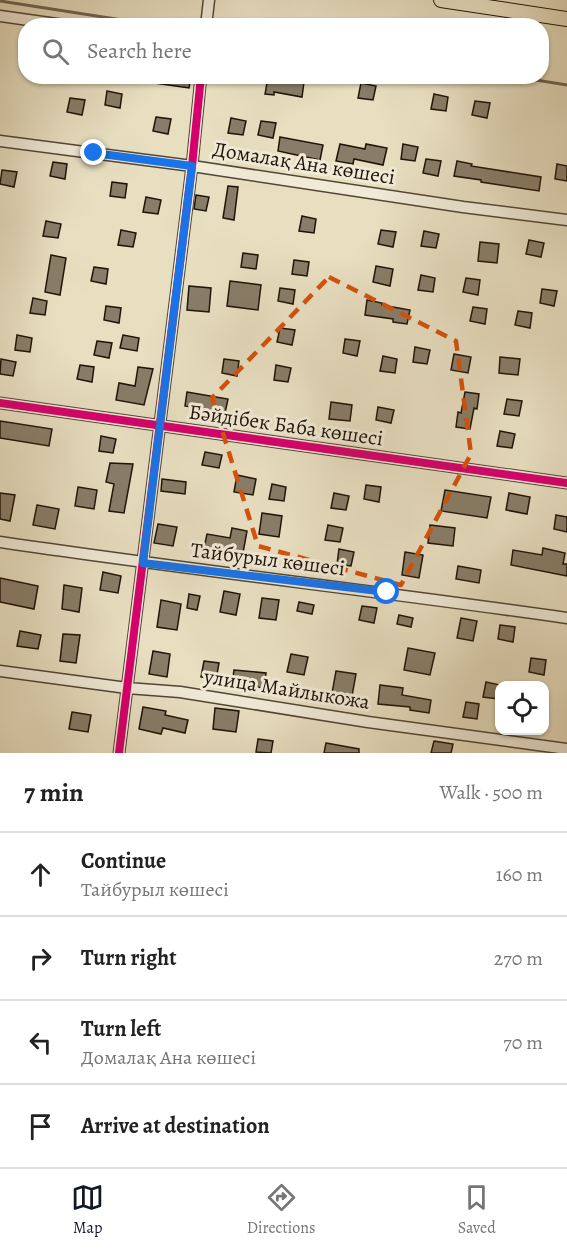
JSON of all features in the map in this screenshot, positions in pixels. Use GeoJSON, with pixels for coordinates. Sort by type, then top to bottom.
{"type":"FeatureCollection","features":[{"type":"Feature","properties":{"kind":"main road"},"geometry":{"type":"LineString","coordinates":[[441,0],[567,19]]}},
{"type":"Feature","properties":{"kind":"street"},"geometry":{"type":"LineString","coordinates":[[0,16],[18,19]]}},
{"type":"Feature","properties":{"kind":"street"},"geometry":{"type":"LineString","coordinates":[[118,753],[192,166],[200,84]]}},
{"type":"Feature","properties":{"kind":"street","name":"Домалақ Ана көшесі"},"geometry":{"type":"LineString","coordinates":[[0,141],[192,166],[463,207],[567,219]]}},
{"type":"Feature","properties":{"kind":"street","name":"Бәйдібек Баба көшесі"},"geometry":{"type":"LineString","coordinates":[[0,403],[567,483]]}},
{"type":"Feature","properties":{"kind":"street","name":"Тайбурыл көшесі"},"geometry":{"type":"LineString","coordinates":[[0,542],[143,563],[387,592],[567,618]]}},
{"type":"Feature","properties":{"kind":"street","name":"улица Майлыкожа"},"geometry":{"type":"LineString","coordinates":[[0,671],[180,693],[567,749]]}},
{"type":"Feature","properties":{"kind":"highlighted area"},"geometry":{"type":"Polygon","coordinates":[[[329,277],[456,341],[471,454],[401,585],[258,546],[212,398],[329,277]]]}},
{"type":"Feature","properties":{"kind":"building"},"geometry":{"type":"Polygon","coordinates":[[[162,84],[190,84],[189,88],[162,84]]]}},
{"type":"Feature","properties":{"kind":"building"},"geometry":{"type":"Polygon","coordinates":[[[267,84],[304,84],[302,97],[274,92],[274,95],[265,94],[267,84]]]}},
{"type":"Feature","properties":{"kind":"building"},"geometry":{"type":"Polygon","coordinates":[[[361,84],[376,86],[373,100],[358,98],[361,84]]]}},
{"type":"Feature","properties":{"kind":"building"},"geometry":{"type":"Polygon","coordinates":[[[107,91],[122,94],[120,108],[105,105],[107,91]]]}},
{"type":"Feature","properties":{"kind":"building"},"geometry":{"type":"Polygon","coordinates":[[[434,94],[448,97],[446,111],[431,109],[434,94]]]}},
{"type":"Feature","properties":{"kind":"building"},"geometry":{"type":"Polygon","coordinates":[[[70,98],[85,100],[82,115],[67,112],[70,98]]]}},
{"type":"Feature","properties":{"kind":"building"},"geometry":{"type":"Polygon","coordinates":[[[475,101],[490,103],[487,118],[472,115],[475,101]]]}},
{"type":"Feature","properties":{"kind":"building"},"geometry":{"type":"Polygon","coordinates":[[[156,117],[171,119],[168,134],[153,131],[156,117]]]}},
{"type":"Feature","properties":{"kind":"building"},"geometry":{"type":"Polygon","coordinates":[[[231,118],[246,121],[243,135],[228,133],[231,118]]]}},
{"type":"Feature","properties":{"kind":"building"},"geometry":{"type":"Polygon","coordinates":[[[261,121],[276,123],[273,138],[258,135],[261,121]]]}},
{"type":"Feature","properties":{"kind":"building"},"geometry":{"type":"Polygon","coordinates":[[[280,137],[323,145],[320,160],[278,151],[280,137]]]}},
{"type":"Feature","properties":{"kind":"building"},"geometry":{"type":"Polygon","coordinates":[[[340,144],[365,149],[366,144],[387,148],[383,165],[354,159],[353,164],[336,161],[340,144]]]}},
{"type":"Feature","properties":{"kind":"building"},"geometry":{"type":"Polygon","coordinates":[[[403,144],[418,147],[415,161],[401,159],[403,144]]]}},
{"type":"Feature","properties":{"kind":"building"},"geometry":{"type":"Polygon","coordinates":[[[426,159],[441,161],[438,176],[423,173],[426,159]]]}},
{"type":"Feature","properties":{"kind":"building"},"geometry":{"type":"Polygon","coordinates":[[[457,161],[472,164],[471,166],[541,177],[539,191],[454,176],[457,161]]]}},
{"type":"Feature","properties":{"kind":"building"},"geometry":{"type":"Polygon","coordinates":[[[53,162],[67,164],[65,179],[50,176],[53,162]]]}},
{"type":"Feature","properties":{"kind":"building"},"geometry":{"type":"Polygon","coordinates":[[[557,164],[567,166],[567,181],[555,179],[557,164]]]}},
{"type":"Feature","properties":{"kind":"building"},"geometry":{"type":"Polygon","coordinates":[[[2,170],[17,172],[14,187],[0,184],[2,170]]]}},
{"type":"Feature","properties":{"kind":"building"},"geometry":{"type":"Polygon","coordinates":[[[112,182],[127,184],[125,198],[110,196],[112,182]]]}},
{"type":"Feature","properties":{"kind":"building"},"geometry":{"type":"Polygon","coordinates":[[[228,186],[238,187],[234,220],[223,218],[228,186]]]}},
{"type":"Feature","properties":{"kind":"building"},"geometry":{"type":"Polygon","coordinates":[[[196,195],[209,197],[206,211],[194,209],[196,195]]]}},
{"type":"Feature","properties":{"kind":"building"},"geometry":{"type":"Polygon","coordinates":[[[146,197],[161,200],[158,214],[143,212],[146,197]]]}},
{"type":"Feature","properties":{"kind":"building"},"geometry":{"type":"Polygon","coordinates":[[[302,216],[316,219],[314,233],[299,231],[302,216]]]}},
{"type":"Feature","properties":{"kind":"building"},"geometry":{"type":"Polygon","coordinates":[[[46,221],[61,224],[58,238],[43,236],[46,221]]]}},
{"type":"Feature","properties":{"kind":"building"},"geometry":{"type":"Polygon","coordinates":[[[121,230],[136,233],[133,247],[118,245],[121,230]]]}},
{"type":"Feature","properties":{"kind":"building"},"geometry":{"type":"Polygon","coordinates":[[[381,230],[396,232],[393,247],[378,244],[381,230]]]}},
{"type":"Feature","properties":{"kind":"building"},"geometry":{"type":"Polygon","coordinates":[[[424,231],[439,234],[436,248],[421,246],[424,231]]]}},
{"type":"Feature","properties":{"kind":"building"},"geometry":{"type":"Polygon","coordinates":[[[529,240],[544,243],[541,257],[526,254],[529,240]]]}},
{"type":"Feature","properties":{"kind":"building"},"geometry":{"type":"Polygon","coordinates":[[[480,242],[499,244],[497,263],[478,261],[480,242]]]}},
{"type":"Feature","properties":{"kind":"building"},"geometry":{"type":"Polygon","coordinates":[[[243,253],[258,255],[256,269],[241,267],[243,253]]]}},
{"type":"Feature","properties":{"kind":"building"},"geometry":{"type":"Polygon","coordinates":[[[51,255],[66,258],[60,295],[45,292],[51,255]]]}},
{"type":"Feature","properties":{"kind":"building"},"geometry":{"type":"Polygon","coordinates":[[[294,260],[309,262],[307,276],[292,274],[294,260]]]}},
{"type":"Feature","properties":{"kind":"building"},"geometry":{"type":"Polygon","coordinates":[[[376,266],[393,269],[390,286],[373,282],[376,266]]]}},
{"type":"Feature","properties":{"kind":"building"},"geometry":{"type":"Polygon","coordinates":[[[94,267],[108,269],[106,284],[91,281],[94,267]]]}},
{"type":"Feature","properties":{"kind":"building"},"geometry":{"type":"Polygon","coordinates":[[[421,275],[435,278],[433,292],[418,290],[421,275]]]}},
{"type":"Feature","properties":{"kind":"building"},"geometry":{"type":"Polygon","coordinates":[[[466,278],[480,280],[478,295],[463,292],[466,278]]]}},
{"type":"Feature","properties":{"kind":"building"},"geometry":{"type":"Polygon","coordinates":[[[230,281],[261,285],[258,310],[227,306],[230,281]]]}},
{"type":"Feature","properties":{"kind":"building"},"geometry":{"type":"Polygon","coordinates":[[[189,286],[211,288],[209,312],[187,310],[189,286]]]}},
{"type":"Feature","properties":{"kind":"building"},"geometry":{"type":"Polygon","coordinates":[[[280,288],[295,290],[293,304],[278,301],[280,288]]]}},
{"type":"Feature","properties":{"kind":"building"},"geometry":{"type":"Polygon","coordinates":[[[542,289],[557,291],[554,306],[540,303],[542,289]]]}},
{"type":"Feature","properties":{"kind":"building"},"geometry":{"type":"Polygon","coordinates":[[[33,298],[47,301],[45,315],[30,313],[33,298]]]}},
{"type":"Feature","properties":{"kind":"building"},"geometry":{"type":"Polygon","coordinates":[[[367,300],[410,310],[407,324],[393,322],[393,319],[365,315],[367,300]]]}},
{"type":"Feature","properties":{"kind":"building"},"geometry":{"type":"Polygon","coordinates":[[[106,306],[121,308],[119,323],[104,320],[106,306]]]}},
{"type":"Feature","properties":{"kind":"building"},"geometry":{"type":"Polygon","coordinates":[[[473,307],[487,309],[485,324],[470,321],[473,307]]]}},
{"type":"Feature","properties":{"kind":"building"},"geometry":{"type":"Polygon","coordinates":[[[518,311],[532,313],[530,328],[515,325],[518,311]]]}},
{"type":"Feature","properties":{"kind":"building"},"geometry":{"type":"Polygon","coordinates":[[[280,328],[295,330],[292,345],[277,342],[280,328]]]}},
{"type":"Feature","properties":{"kind":"building"},"geometry":{"type":"Polygon","coordinates":[[[17,335],[32,338],[30,352],[15,350],[17,335]]]}},
{"type":"Feature","properties":{"kind":"building"},"geometry":{"type":"Polygon","coordinates":[[[123,335],[139,338],[137,351],[120,348],[123,335]]]}},
{"type":"Feature","properties":{"kind":"building"},"geometry":{"type":"Polygon","coordinates":[[[345,339],[360,341],[357,356],[343,353],[345,339]]]}},
{"type":"Feature","properties":{"kind":"building"},"geometry":{"type":"Polygon","coordinates":[[[97,341],[112,343],[109,358],[94,355],[97,341]]]}},
{"type":"Feature","properties":{"kind":"building"},"geometry":{"type":"Polygon","coordinates":[[[415,347],[430,350],[427,364],[413,362],[415,347]]]}},
{"type":"Feature","properties":{"kind":"building"},"geometry":{"type":"Polygon","coordinates":[[[454,354],[471,357],[468,373],[451,370],[454,354]]]}},
{"type":"Feature","properties":{"kind":"building"},"geometry":{"type":"Polygon","coordinates":[[[383,356],[397,359],[395,373],[380,371],[383,356]]]}},
{"type":"Feature","properties":{"kind":"building"},"geometry":{"type":"Polygon","coordinates":[[[500,357],[520,359],[518,375],[499,373],[500,357]]]}},
{"type":"Feature","properties":{"kind":"building"},"geometry":{"type":"Polygon","coordinates":[[[1,359],[16,362],[13,376],[0,374],[1,359]]]}},
{"type":"Feature","properties":{"kind":"building"},"geometry":{"type":"Polygon","coordinates":[[[224,359],[239,361],[237,376],[222,373],[224,359]]]}},
{"type":"Feature","properties":{"kind":"building"},"geometry":{"type":"Polygon","coordinates":[[[80,365],[94,367],[92,382],[77,379],[80,365]]]}},
{"type":"Feature","properties":{"kind":"building"},"geometry":{"type":"Polygon","coordinates":[[[276,365],[291,368],[288,382],[274,380],[276,365]]]}},
{"type":"Feature","properties":{"kind":"building"},"geometry":{"type":"Polygon","coordinates":[[[138,367],[153,369],[144,405],[116,400],[119,383],[135,386],[138,367]]]}},
{"type":"Feature","properties":{"kind":"building"},"geometry":{"type":"Polygon","coordinates":[[[187,392],[228,399],[225,413],[185,406],[187,392]]]}},
{"type":"Feature","properties":{"kind":"building"},"geometry":{"type":"Polygon","coordinates":[[[465,392],[479,394],[470,429],[456,427],[465,392]]]}},
{"type":"Feature","properties":{"kind":"building"},"geometry":{"type":"Polygon","coordinates":[[[507,399],[522,401],[519,416],[504,414],[507,399]]]}},
{"type":"Feature","properties":{"kind":"building"},"geometry":{"type":"Polygon","coordinates":[[[331,402],[352,405],[350,421],[329,419],[331,402]]]}},
{"type":"Feature","properties":{"kind":"building"},"geometry":{"type":"Polygon","coordinates":[[[378,407],[394,410],[391,423],[376,420],[378,407]]]}},
{"type":"Feature","properties":{"kind":"building"},"geometry":{"type":"Polygon","coordinates":[[[0,421],[52,429],[49,446],[0,438],[0,421]]]}},
{"type":"Feature","properties":{"kind":"building"},"geometry":{"type":"Polygon","coordinates":[[[500,431],[515,434],[512,448],[497,446],[500,431]]]}},
{"type":"Feature","properties":{"kind":"building"},"geometry":{"type":"Polygon","coordinates":[[[101,436],[116,439],[113,453],[99,451],[101,436]]]}},
{"type":"Feature","properties":{"kind":"building"},"geometry":{"type":"Polygon","coordinates":[[[205,452],[222,455],[219,468],[202,465],[205,452]]]}},
{"type":"Feature","properties":{"kind":"building"},"geometry":{"type":"Polygon","coordinates":[[[110,463],[133,464],[124,513],[109,511],[114,484],[106,482],[110,463]]]}},
{"type":"Feature","properties":{"kind":"building"},"geometry":{"type":"Polygon","coordinates":[[[237,475],[256,479],[253,495],[234,492],[237,475]]]}},
{"type":"Feature","properties":{"kind":"building"},"geometry":{"type":"Polygon","coordinates":[[[162,479],[186,482],[185,494],[161,491],[162,479]]]}},
{"type":"Feature","properties":{"kind":"building"},"geometry":{"type":"Polygon","coordinates":[[[272,484],[286,487],[284,501],[269,499],[272,484]]]}},
{"type":"Feature","properties":{"kind":"building"},"geometry":{"type":"Polygon","coordinates":[[[366,485],[381,487],[379,502],[364,499],[366,485]]]}},
{"type":"Feature","properties":{"kind":"building"},"geometry":{"type":"Polygon","coordinates":[[[78,487],[97,490],[94,509],[75,506],[78,487]]]}},
{"type":"Feature","properties":{"kind":"building"},"geometry":{"type":"Polygon","coordinates":[[[445,490],[491,497],[487,518],[441,511],[445,490]]]}},
{"type":"Feature","properties":{"kind":"building"},"geometry":{"type":"Polygon","coordinates":[[[0,493],[15,495],[10,521],[0,519],[0,493]]]}},
{"type":"Feature","properties":{"kind":"building"},"geometry":{"type":"Polygon","coordinates":[[[334,493],[349,496],[346,510],[331,508],[334,493]]]}},
{"type":"Feature","properties":{"kind":"building"},"geometry":{"type":"Polygon","coordinates":[[[509,493],[530,497],[527,514],[506,510],[509,493]]]}},
{"type":"Feature","properties":{"kind":"building"},"geometry":{"type":"Polygon","coordinates":[[[37,505],[59,509],[55,529],[33,525],[37,505]]]}},
{"type":"Feature","properties":{"kind":"building"},"geometry":{"type":"Polygon","coordinates":[[[262,513],[282,516],[279,537],[259,534],[262,513]]]}},
{"type":"Feature","properties":{"kind":"building"},"geometry":{"type":"Polygon","coordinates":[[[556,515],[567,517],[567,532],[554,529],[556,515]]]}},
{"type":"Feature","properties":{"kind":"building"},"geometry":{"type":"Polygon","coordinates":[[[158,524],[177,527],[173,546],[154,543],[158,524]]]}},
{"type":"Feature","properties":{"kind":"building"},"geometry":{"type":"Polygon","coordinates":[[[328,525],[343,528],[340,542],[325,540],[328,525]]]}},
{"type":"Feature","properties":{"kind":"building"},"geometry":{"type":"Polygon","coordinates":[[[430,525],[455,528],[453,546],[428,543],[430,525]]]}},
{"type":"Feature","properties":{"kind":"building"},"geometry":{"type":"Polygon","coordinates":[[[232,528],[247,531],[243,553],[204,548],[207,534],[230,538],[232,528]]]}},
{"type":"Feature","properties":{"kind":"building"},"geometry":{"type":"Polygon","coordinates":[[[543,548],[565,553],[563,564],[567,564],[567,576],[511,565],[513,550],[542,555],[543,548]]]}},
{"type":"Feature","properties":{"kind":"building"},"geometry":{"type":"Polygon","coordinates":[[[339,549],[354,552],[351,566],[337,564],[339,549]]]}},
{"type":"Feature","properties":{"kind":"building"},"geometry":{"type":"Polygon","coordinates":[[[405,552],[423,555],[419,578],[402,575],[405,552]]]}},
{"type":"Feature","properties":{"kind":"building"},"geometry":{"type":"Polygon","coordinates":[[[458,566],[481,570],[479,583],[456,579],[458,566]]]}},
{"type":"Feature","properties":{"kind":"building"},"geometry":{"type":"Polygon","coordinates":[[[103,572],[121,576],[118,593],[100,590],[103,572]]]}},
{"type":"Feature","properties":{"kind":"building"},"geometry":{"type":"Polygon","coordinates":[[[0,578],[38,586],[34,609],[0,602],[0,578]]]}},
{"type":"Feature","properties":{"kind":"building"},"geometry":{"type":"Polygon","coordinates":[[[64,585],[82,588],[79,612],[62,609],[64,585]]]}},
{"type":"Feature","properties":{"kind":"building"},"geometry":{"type":"Polygon","coordinates":[[[224,591],[240,594],[236,615],[220,612],[224,591]]]}},
{"type":"Feature","properties":{"kind":"building"},"geometry":{"type":"Polygon","coordinates":[[[189,594],[200,596],[197,610],[187,608],[189,594]]]}},
{"type":"Feature","properties":{"kind":"building"},"geometry":{"type":"Polygon","coordinates":[[[262,598],[279,600],[276,620],[259,618],[262,598]]]}},
{"type":"Feature","properties":{"kind":"building"},"geometry":{"type":"Polygon","coordinates":[[[161,600],[181,604],[177,630],[157,627],[161,600]]]}},
{"type":"Feature","properties":{"kind":"building"},"geometry":{"type":"Polygon","coordinates":[[[299,602],[314,605],[312,614],[297,611],[299,602]]]}},
{"type":"Feature","properties":{"kind":"building"},"geometry":{"type":"Polygon","coordinates":[[[362,606],[377,608],[374,623],[359,620],[362,606]]]}},
{"type":"Feature","properties":{"kind":"building"},"geometry":{"type":"Polygon","coordinates":[[[399,615],[413,618],[411,627],[397,624],[399,615]]]}},
{"type":"Feature","properties":{"kind":"building"},"geometry":{"type":"Polygon","coordinates":[[[461,618],[477,621],[473,641],[457,638],[461,618]]]}},
{"type":"Feature","properties":{"kind":"building"},"geometry":{"type":"Polygon","coordinates":[[[500,625],[515,627],[513,642],[498,639],[500,625]]]}},
{"type":"Feature","properties":{"kind":"building"},"geometry":{"type":"Polygon","coordinates":[[[20,631],[41,635],[38,649],[17,646],[20,631]]]}},
{"type":"Feature","properties":{"kind":"building"},"geometry":{"type":"Polygon","coordinates":[[[63,634],[80,635],[76,663],[60,661],[63,634]]]}},
{"type":"Feature","properties":{"kind":"building"},"geometry":{"type":"Polygon","coordinates":[[[408,648],[435,653],[430,675],[404,670],[408,648]]]}},
{"type":"Feature","properties":{"kind":"building"},"geometry":{"type":"Polygon","coordinates":[[[153,651],[170,654],[167,677],[149,674],[153,651]]]}},
{"type":"Feature","properties":{"kind":"building"},"geometry":{"type":"Polygon","coordinates":[[[291,654],[308,657],[304,675],[287,672],[291,654]]]}},
{"type":"Feature","properties":{"kind":"building"},"geometry":{"type":"Polygon","coordinates":[[[531,658],[546,660],[544,675],[529,672],[531,658]]]}},
{"type":"Feature","properties":{"kind":"building"},"geometry":{"type":"Polygon","coordinates":[[[204,661],[219,663],[216,680],[201,677],[204,661]]]}},
{"type":"Feature","properties":{"kind":"building"},"geometry":{"type":"Polygon","coordinates":[[[234,670],[266,673],[264,688],[232,684],[234,670]]]}},
{"type":"Feature","properties":{"kind":"building"},"geometry":{"type":"Polygon","coordinates":[[[336,671],[356,674],[352,696],[332,693],[336,671]]]}},
{"type":"Feature","properties":{"kind":"building"},"geometry":{"type":"Polygon","coordinates":[[[486,682],[495,684],[495,699],[483,697],[486,682]]]}},
{"type":"Feature","properties":{"kind":"building"},"geometry":{"type":"Polygon","coordinates":[[[380,685],[403,688],[402,695],[431,700],[429,713],[410,710],[410,707],[378,704],[380,685]]]}},
{"type":"Feature","properties":{"kind":"building"},"geometry":{"type":"Polygon","coordinates":[[[466,702],[479,704],[477,719],[463,717],[466,702]]]}},
{"type":"Feature","properties":{"kind":"building"},"geometry":{"type":"Polygon","coordinates":[[[143,707],[166,711],[165,715],[188,720],[185,733],[163,728],[161,734],[139,729],[143,707]]]}},
{"type":"Feature","properties":{"kind":"building"},"geometry":{"type":"Polygon","coordinates":[[[215,708],[239,711],[236,732],[213,729],[215,708]]]}},
{"type":"Feature","properties":{"kind":"building"},"geometry":{"type":"Polygon","coordinates":[[[72,712],[91,715],[88,732],[69,729],[72,712]]]}},
{"type":"Feature","properties":{"kind":"building"},"geometry":{"type":"Polygon","coordinates":[[[258,739],[273,741],[271,753],[256,752],[258,739]]]}},
{"type":"Feature","properties":{"kind":"building"},"geometry":{"type":"Polygon","coordinates":[[[434,741],[453,744],[451,753],[431,753],[434,741]]]}},
{"type":"Feature","properties":{"kind":"building"},"geometry":{"type":"Polygon","coordinates":[[[326,743],[359,749],[359,753],[324,753],[326,743]]]}},
{"type":"Feature","properties":{"kind":"waterway"},"geometry":{"type":"LineString","coordinates":[[0,1],[109,18]]}},
{"type":"Feature","properties":{"kind":"waterway"},"geometry":{"type":"LineString","coordinates":[[549,82],[567,85]]}},
{"type":"Feature","properties":{"kind":"cycle path"},"geometry":{"type":"LineString","coordinates":[[119,753],[200,84]]}},
{"type":"Feature","properties":{"kind":"cycle path"},"geometry":{"type":"LineString","coordinates":[[0,403],[567,483]]}},
{"type":"Feature","properties":{"kind":"route"},"geometry":{"type":"LineString","coordinates":[[94,153],[192,166],[143,563],[387,592]]}}]}
